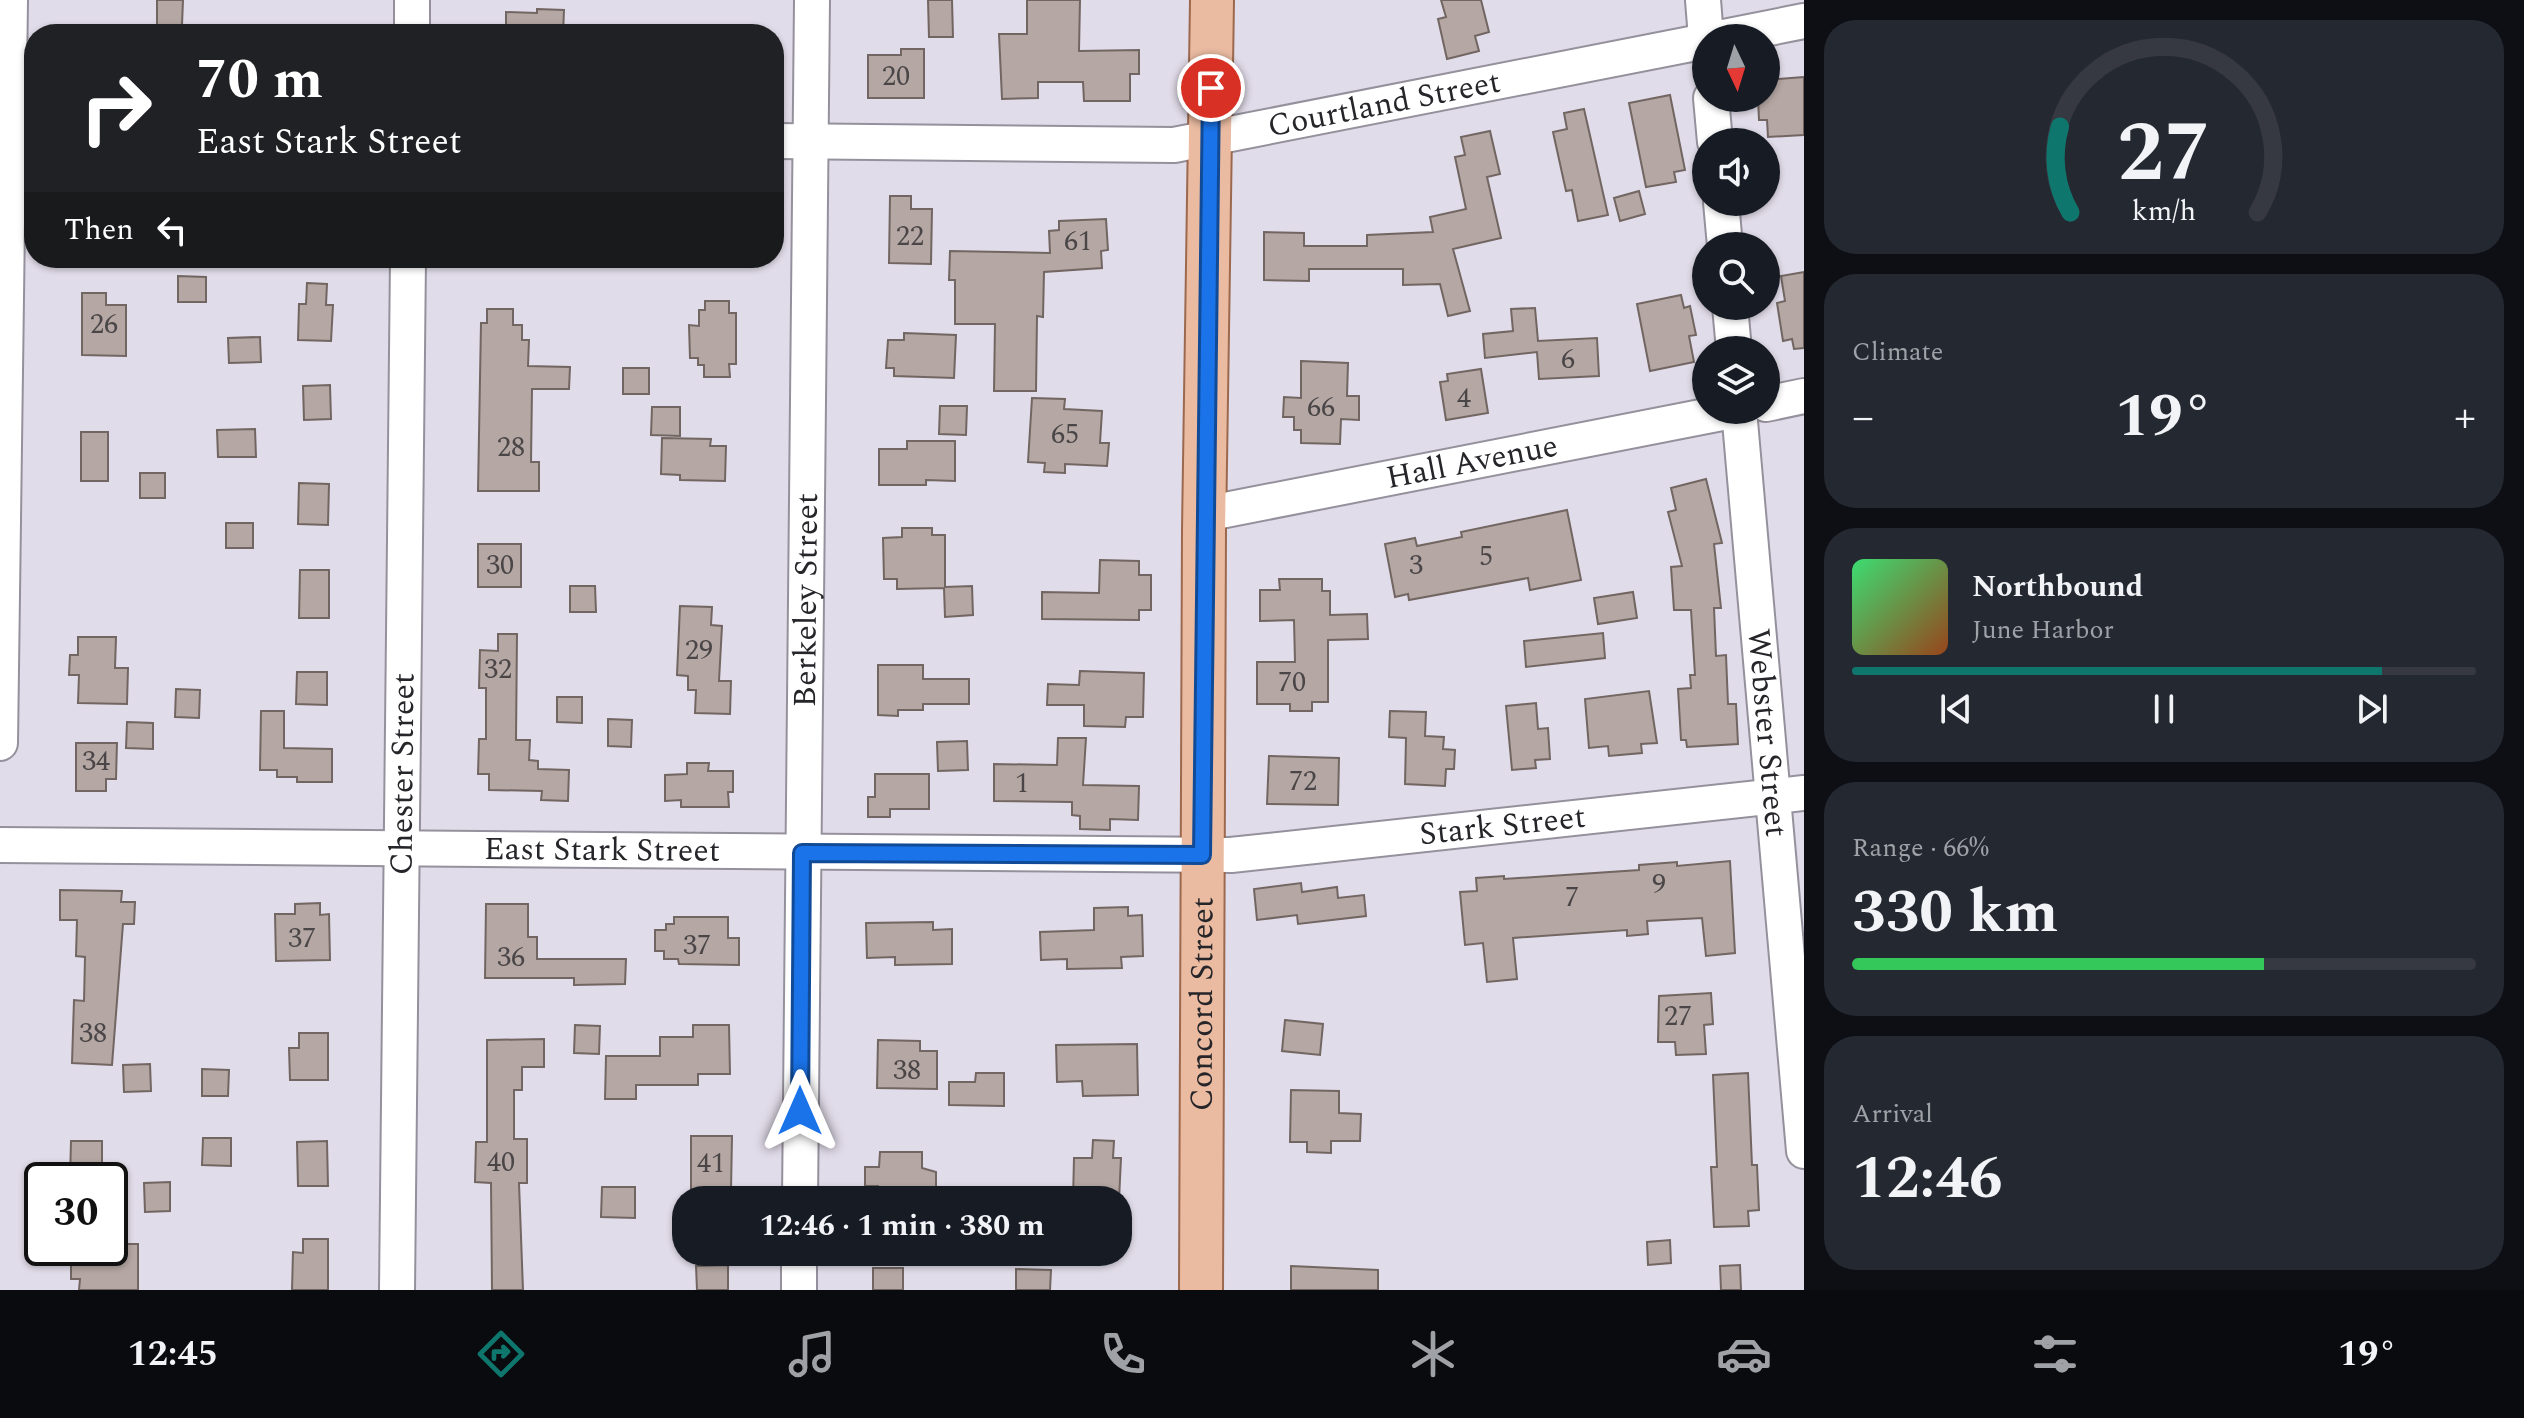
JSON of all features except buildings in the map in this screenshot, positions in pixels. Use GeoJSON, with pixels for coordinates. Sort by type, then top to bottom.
{"type":"FeatureCollection","features":[{"type":"Feature","properties":{"kind":"main road","name":"Concord Street"},"geometry":{"type":"LineString","coordinates":[[1201,1290],[1202,855],[1212,0]]}},
{"type":"Feature","properties":{"kind":"street"},"geometry":{"type":"LineString","coordinates":[[0,743],[14,135],[10,0]]}},
{"type":"Feature","properties":{"kind":"street"},"geometry":{"type":"LineString","coordinates":[[412,0],[412,24]]}},
{"type":"Feature","properties":{"kind":"street","name":"Berkeley Street"},"geometry":{"type":"LineString","coordinates":[[800,1186],[812,0]]}},
{"type":"Feature","properties":{"kind":"street"},"geometry":{"type":"LineString","coordinates":[[1703,0],[1705,24]]}},
{"type":"Feature","properties":{"kind":"street"},"geometry":{"type":"LineString","coordinates":[[1780,26],[1804,21]]}},
{"type":"Feature","properties":{"kind":"street","name":"Courtland Street"},"geometry":{"type":"LineString","coordinates":[[784,141],[1174,145],[1692,43]]}},
{"type":"Feature","properties":{"kind":"street","name":"Chester Street"},"geometry":{"type":"LineString","coordinates":[[397,1290],[408,268]]}},
{"type":"Feature","properties":{"kind":"street"},"geometry":{"type":"LineString","coordinates":[[1780,401],[1804,396]]}},
{"type":"Feature","properties":{"kind":"street","name":"Hall Avenue"},"geometry":{"type":"LineString","coordinates":[[1205,514],[1692,419]]}},
{"type":"Feature","properties":{"kind":"street","name":"Webster Street"},"geometry":{"type":"LineString","coordinates":[[1740,424],[1788,795],[1804,1151]]}},
{"type":"Feature","properties":{"kind":"street","name":"Stark Street"},"geometry":{"type":"LineString","coordinates":[[1202,855],[1788,795]]}},
{"type":"Feature","properties":{"kind":"street","name":"East Stark Street"},"geometry":{"type":"LineString","coordinates":[[0,845],[1202,855]]}},
{"type":"Feature","properties":{"kind":"street"},"geometry":{"type":"LineString","coordinates":[[799,1266],[799,1290]]}},
{"type":"Feature","properties":{"kind":"route"},"geometry":{"type":"LineString","coordinates":[[800,1111],[802,853],[1202,855],[1211,88]]}}]}
